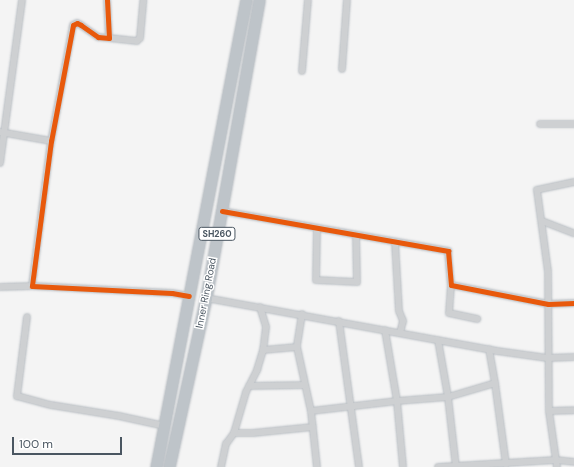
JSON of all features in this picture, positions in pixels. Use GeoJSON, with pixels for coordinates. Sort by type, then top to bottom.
{"type":"FeatureCollection","features":[{"type":"Feature","properties":{"kind":"highway","name":"Inner Ring Road"},"geometry":{"type":"LineString","coordinates":[[156,467],[246,0]]}},
{"type":"Feature","properties":{"kind":"highway","name":"Inner Ring Road"},"geometry":{"type":"LineString","coordinates":[[169,467],[206,298],[259,0]]}},
{"type":"Feature","properties":{"kind":"street"},"geometry":{"type":"LineString","coordinates":[[0,163],[2,132],[22,0]]}},
{"type":"Feature","properties":{"kind":"street"},"geometry":{"type":"LineString","coordinates":[[107,0],[110,38]]}},
{"type":"Feature","properties":{"kind":"street"},"geometry":{"type":"LineString","coordinates":[[32,286],[51,141],[73,25],[76,23],[98,37],[137,41],[140,38],[142,0]]}},
{"type":"Feature","properties":{"kind":"street"},"geometry":{"type":"LineString","coordinates":[[302,70],[308,0]]}},
{"type":"Feature","properties":{"kind":"street"},"geometry":{"type":"LineString","coordinates":[[342,69],[347,0]]}},
{"type":"Feature","properties":{"kind":"street"},"geometry":{"type":"LineString","coordinates":[[540,124],[574,124]]}},
{"type":"Feature","properties":{"kind":"street"},"geometry":{"type":"LineString","coordinates":[[2,132],[51,141]]}},
{"type":"Feature","properties":{"kind":"street"},"geometry":{"type":"LineString","coordinates":[[557,467],[549,411],[548,271],[538,190],[574,182]]}},
{"type":"Feature","properties":{"kind":"street"},"geometry":{"type":"LineString","coordinates":[[222,211],[448,251],[451,285],[449,313],[477,318]]}},
{"type":"Feature","properties":{"kind":"street"},"geometry":{"type":"LineString","coordinates":[[542,222],[574,233]]}},
{"type":"Feature","properties":{"kind":"street"},"geometry":{"type":"LineString","coordinates":[[317,228],[316,280],[357,282],[356,235]]}},
{"type":"Feature","properties":{"kind":"street"},"geometry":{"type":"LineString","coordinates":[[395,242],[399,311],[403,321],[400,333]]}},
{"type":"Feature","properties":{"kind":"street"},"geometry":{"type":"LineString","coordinates":[[451,285],[548,304],[574,303]]}},
{"type":"Feature","properties":{"kind":"street"},"geometry":{"type":"LineString","coordinates":[[0,287],[32,286],[172,293],[189,296]]}},
{"type":"Feature","properties":{"kind":"street"},"geometry":{"type":"LineString","coordinates":[[206,298],[302,314],[489,349],[548,358],[574,357]]}},
{"type":"Feature","properties":{"kind":"street"},"geometry":{"type":"LineString","coordinates":[[221,467],[226,444],[234,433],[248,386],[257,370],[263,350],[266,327],[260,307]]}},
{"type":"Feature","properties":{"kind":"street"},"geometry":{"type":"LineString","coordinates":[[302,314],[297,347],[311,411],[317,467]]}},
{"type":"Feature","properties":{"kind":"street"},"geometry":{"type":"LineString","coordinates":[[27,317],[17,396],[51,405],[119,416],[165,426]]}},
{"type":"Feature","properties":{"kind":"street"},"geometry":{"type":"LineString","coordinates":[[339,321],[352,406],[359,467]]}},
{"type":"Feature","properties":{"kind":"street"},"geometry":{"type":"LineString","coordinates":[[385,330],[397,401],[403,467]]}},
{"type":"Feature","properties":{"kind":"street"},"geometry":{"type":"LineString","coordinates":[[438,340],[448,397],[456,467]]}},
{"type":"Feature","properties":{"kind":"street"},"geometry":{"type":"LineString","coordinates":[[263,350],[297,347]]}},
{"type":"Feature","properties":{"kind":"street"},"geometry":{"type":"LineString","coordinates":[[489,349],[496,383],[506,464]]}},
{"type":"Feature","properties":{"kind":"street"},"geometry":{"type":"LineString","coordinates":[[311,411],[397,401],[448,397],[496,383]]}},
{"type":"Feature","properties":{"kind":"street"},"geometry":{"type":"LineString","coordinates":[[248,386],[306,385]]}},
{"type":"Feature","properties":{"kind":"street"},"geometry":{"type":"LineString","coordinates":[[549,411],[574,410]]}},
{"type":"Feature","properties":{"kind":"street"},"geometry":{"type":"LineString","coordinates":[[234,433],[253,433],[313,427]]}},
{"type":"Feature","properties":{"kind":"street"},"geometry":{"type":"LineString","coordinates":[[438,467],[556,460],[574,462]]}},
{"type":"Feature","properties":{"kind":"cycle path"},"geometry":{"type":"LineString","coordinates":[[107,0],[109,38],[98,37],[77,23],[73,25],[51,141],[32,286],[172,293],[189,296]]}},
{"type":"Feature","properties":{"kind":"cycle path"},"geometry":{"type":"LineString","coordinates":[[222,211],[448,251],[451,285],[548,304],[574,303]]}}]}
